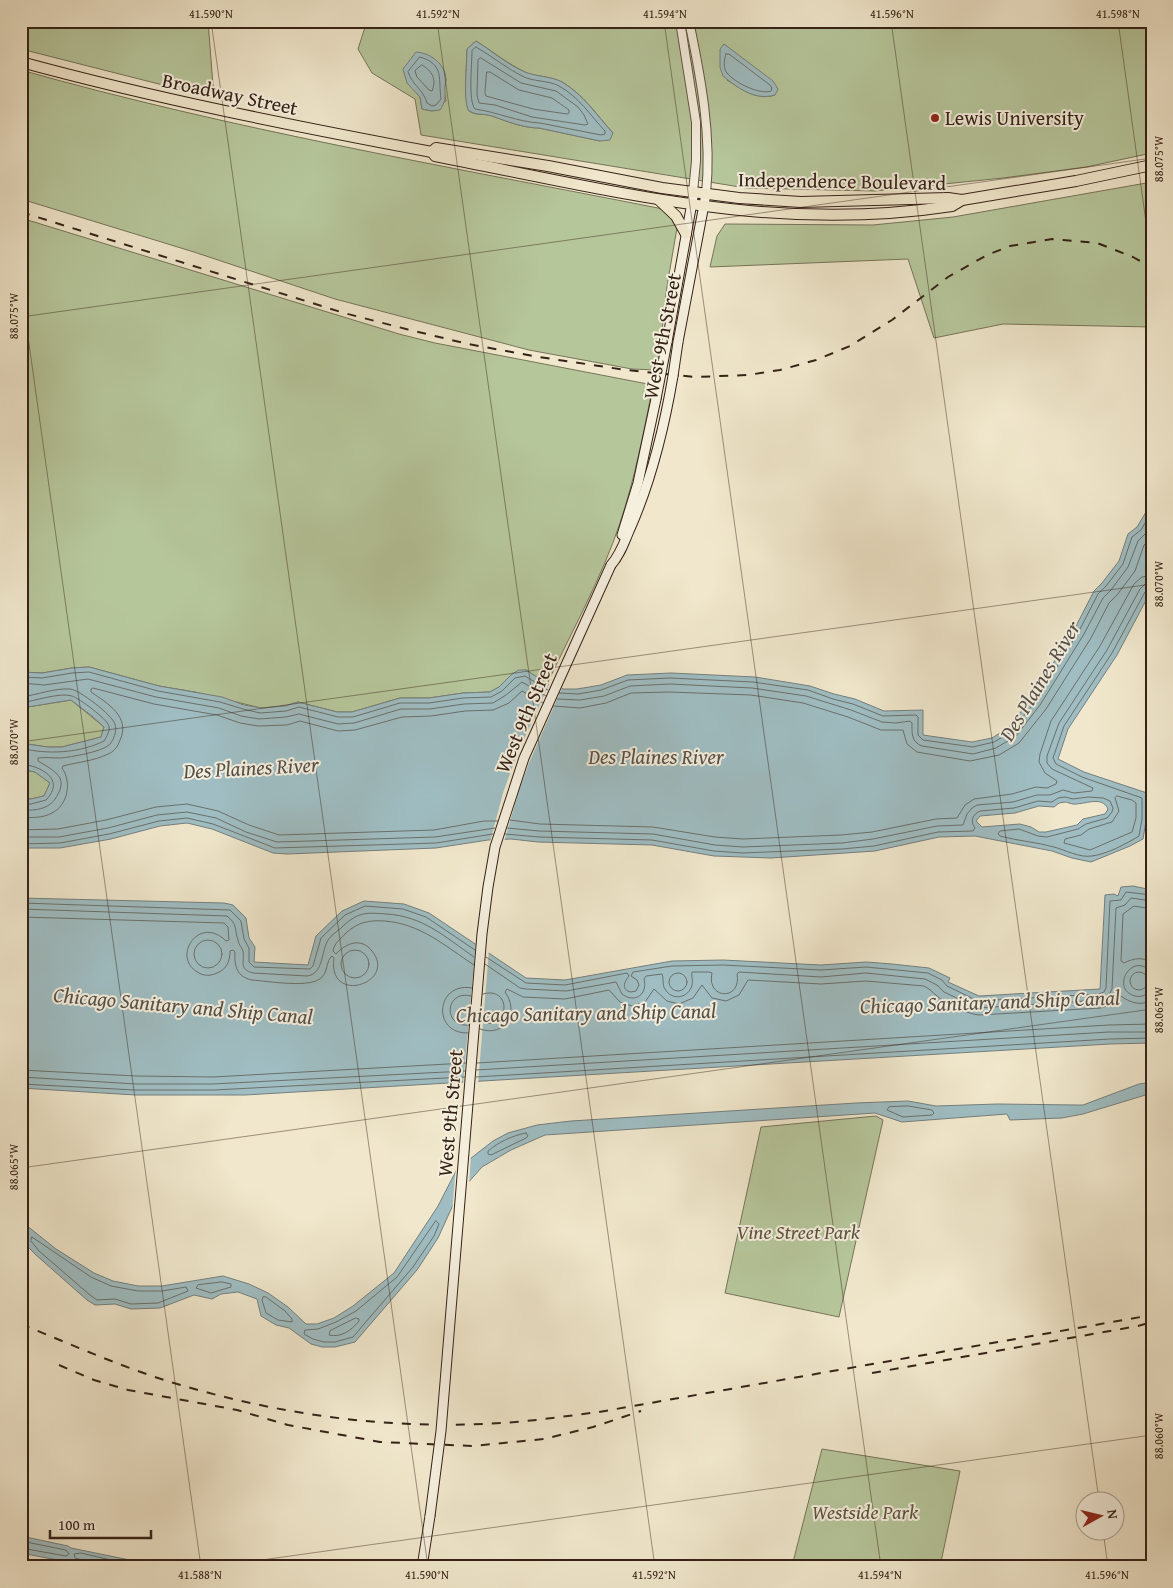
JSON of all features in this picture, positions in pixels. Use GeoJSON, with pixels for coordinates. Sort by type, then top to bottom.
{"type":"FeatureCollection","features":[{"type":"Feature","properties":{"kind":"main road","name":"Broadway Street"},"geometry":{"type":"LineString","coordinates":[[21,62],[204,107],[432,152],[436,156],[692,204]]}},
{"type":"Feature","properties":{"kind":"main road","name":"Broadway Street"},"geometry":{"type":"LineString","coordinates":[[432,152],[436,148],[693,192]]}},
{"type":"Feature","properties":{"kind":"main road","name":"Independence Boulevard"},"geometry":{"type":"LineString","coordinates":[[693,192],[756,200],[948,198],[962,200],[1076,181],[1152,165]]}},
{"type":"Feature","properties":{"kind":"main road","name":"West 9th Street"},"geometry":{"type":"LineString","coordinates":[[422,1567],[441,1431],[482,934],[491,871],[498,838],[524,758],[611,565],[638,483],[667,342],[693,192]]}},
{"type":"Feature","properties":{"kind":"main road","name":"West 9th Street"},"geometry":{"type":"LineString","coordinates":[[611,565],[617,558],[640,507],[661,436],[706,194]]}},
{"type":"Feature","properties":{"kind":"main road"},"geometry":{"type":"LineString","coordinates":[[659,199],[676,216],[686,234]]}},
{"type":"Feature","properties":{"kind":"main road","name":"Independence Boulevard"},"geometry":{"type":"LineString","coordinates":[[692,204],[768,212],[843,214],[940,208],[952,206],[962,200]]}},
{"type":"Feature","properties":{"kind":"street"},"geometry":{"type":"LineString","coordinates":[[680,21],[696,122],[696,161],[693,192]]}},
{"type":"Feature","properties":{"kind":"street"},"geometry":{"type":"LineString","coordinates":[[689,21],[706,116],[706,194]]}},
{"type":"Feature","properties":{"kind":"green space"},"geometry":{"type":"Polygon","coordinates":[[[21,21],[208,21],[214,98],[21,49],[21,21]]]}},
{"type":"Feature","properties":{"kind":"green space","name":"Lewis University"},"geometry":{"type":"Polygon","coordinates":[[[367,21],[1152,21],[1152,153],[1086,167],[1003,178],[875,191],[746,188],[421,135],[415,99],[372,73],[358,49],[367,21]],[[476,41],[467,49],[466,97],[469,111],[472,113],[489,115],[521,126],[600,141],[613,133],[583,99],[562,82],[525,72],[476,41]],[[446,79],[420,97],[422,109],[432,111],[446,101],[444,90],[446,79]],[[727,80],[755,95],[775,95],[727,80]]]}},
{"type":"Feature","properties":{"kind":"green space"},"geometry":{"type":"Polygon","coordinates":[[[21,70],[179,111],[258,129],[658,208],[670,212],[677,228],[656,370],[632,369],[529,350],[335,299],[194,252],[21,199],[21,70]]]}},
{"type":"Feature","properties":{"kind":"green space"},"geometry":{"type":"Polygon","coordinates":[[[1152,182],[1152,327],[1003,324],[934,338],[908,259],[710,267],[717,236],[725,224],[873,225],[953,217],[1152,182]]]}},
{"type":"Feature","properties":{"kind":"green space"},"geometry":{"type":"Polygon","coordinates":[[[21,218],[399,334],[435,343],[653,385],[635,472],[613,543],[596,584],[547,684],[526,670],[512,674],[499,687],[490,692],[463,693],[429,698],[400,698],[352,712],[337,712],[298,702],[285,706],[261,708],[195,692],[159,686],[89,667],[42,673],[21,672],[21,218]]]}},
{"type":"Feature","properties":{"kind":"green space"},"geometry":{"type":"Polygon","coordinates":[[[71,700],[104,727],[101,737],[62,747],[21,743],[21,708],[71,700]]]}},
{"type":"Feature","properties":{"kind":"green space"},"geometry":{"type":"Polygon","coordinates":[[[21,769],[35,772],[50,783],[44,796],[21,799],[21,769]]]}},
{"type":"Feature","properties":{"kind":"green space","name":"Vine Street Park"},"geometry":{"type":"Polygon","coordinates":[[[876,1116],[883,1120],[839,1317],[725,1293],[761,1127],[876,1116]]]}},
{"type":"Feature","properties":{"kind":"green space","name":"Westside Park"},"geometry":{"type":"Polygon","coordinates":[[[822,1449],[960,1471],[940,1567],[817,1567],[793,1562],[822,1449]]]}},
{"type":"Feature","properties":{"kind":"water"},"geometry":{"type":"Polygon","coordinates":[[[476,41],[519,69],[530,74],[558,80],[570,87],[613,133],[610,140],[600,141],[527,127],[468,110],[465,89],[467,49],[476,41]]]}},
{"type":"Feature","properties":{"kind":"water"},"geometry":{"type":"Polygon","coordinates":[[[724,44],[773,81],[778,89],[775,95],[754,95],[741,89],[723,76],[720,67],[720,49],[724,44]]]}},
{"type":"Feature","properties":{"kind":"water"},"geometry":{"type":"Polygon","coordinates":[[[416,52],[432,57],[443,69],[446,79],[445,97],[440,110],[422,109],[420,97],[407,83],[403,69],[416,52]]]}},
{"type":"Feature","properties":{"kind":"water","name":"Des Plaines River"},"geometry":{"type":"Polygon","coordinates":[[[1152,502],[1152,589],[1117,655],[1068,729],[1058,759],[1084,772],[1147,793],[1148,809],[1143,839],[1091,862],[1052,851],[975,836],[939,837],[875,851],[771,858],[714,856],[652,845],[538,842],[511,839],[488,840],[436,848],[287,854],[273,853],[212,829],[187,823],[160,826],[111,839],[60,848],[21,848],[21,799],[44,796],[50,783],[35,772],[21,769],[21,743],[62,747],[101,737],[104,727],[71,700],[21,708],[21,672],[42,673],[89,667],[159,686],[222,697],[244,705],[261,708],[285,706],[298,702],[337,712],[352,712],[400,698],[429,698],[463,693],[490,692],[519,670],[526,670],[553,687],[564,689],[601,685],[627,675],[671,673],[755,677],[810,686],[855,699],[884,711],[923,710],[923,735],[972,742],[992,738],[1008,728],[1031,699],[1075,628],[1094,591],[1119,561],[1128,534],[1137,527],[1152,502]],[[1066,802],[1059,803],[1054,807],[1039,806],[1015,813],[980,816],[976,821],[982,827],[1020,824],[1031,827],[1039,832],[1046,832],[1077,825],[1083,819],[1105,814],[1108,809],[1102,802],[1072,804],[1066,802]]]}},
{"type":"Feature","properties":{"kind":"water","name":"Chicago Sanitary and Ship Canal"},"geometry":{"type":"Polygon","coordinates":[[[1133,886],[1152,890],[1152,1043],[245,1095],[135,1095],[21,1088],[21,898],[224,903],[233,905],[246,918],[249,938],[255,947],[254,962],[308,965],[316,936],[342,911],[364,901],[404,904],[429,913],[526,978],[565,980],[672,961],[723,960],[821,965],[866,962],[929,968],[950,978],[948,982],[979,996],[1100,989],[1105,895],[1114,894],[1118,896],[1121,887],[1133,886]]]}},
{"type":"Feature","properties":{"kind":"water"},"geometry":{"type":"Polygon","coordinates":[[[1152,1082],[1152,1093],[1083,1114],[1062,1118],[1010,1120],[1007,1114],[902,1122],[875,1113],[545,1135],[511,1150],[482,1167],[458,1194],[438,1238],[417,1270],[355,1342],[335,1347],[322,1347],[311,1344],[289,1328],[276,1325],[261,1316],[257,1299],[238,1292],[221,1294],[212,1299],[194,1295],[160,1308],[131,1309],[115,1304],[95,1305],[87,1300],[21,1240],[21,1221],[56,1249],[94,1273],[113,1281],[138,1286],[162,1286],[223,1276],[249,1284],[268,1293],[288,1307],[306,1324],[317,1324],[334,1318],[353,1306],[394,1273],[438,1206],[457,1169],[493,1141],[508,1133],[537,1125],[571,1121],[856,1103],[908,1101],[936,1106],[998,1104],[1083,1105],[1139,1084],[1152,1082]]]}},
{"type":"Feature","properties":{"kind":"water"},"geometry":{"type":"Polygon","coordinates":[[[21,1536],[164,1567],[94,1567],[21,1553],[21,1536]]]}},
{"type":"Feature","properties":{"kind":"pier"},"geometry":{"type":"Polygon","coordinates":[[[550,682],[554,685],[563,686],[529,763],[504,842],[490,842],[503,793],[516,757],[550,682]]]}},
{"type":"Feature","properties":{"kind":"pier"},"geometry":{"type":"Polygon","coordinates":[[[476,941],[489,950],[478,1084],[463,1085],[476,941]]]}},
{"type":"Feature","properties":{"kind":"pier"},"geometry":{"type":"Polygon","coordinates":[[[471,1154],[469,1186],[460,1196],[452,1213],[456,1166],[471,1154]]]}},
{"type":"Feature","properties":{"kind":"railway"},"geometry":{"type":"LineString","coordinates":[[21,212],[344,313],[406,329],[468,344],[539,357],[626,370],[695,377],[748,375],[780,370],[816,360],[850,346],[892,320],[948,277],[987,255],[1010,246],[1052,239],[1097,243],[1133,257],[1152,268]]}},
{"type":"Feature","properties":{"kind":"railway"},"geometry":{"type":"LineString","coordinates":[[21,1324],[142,1373],[184,1386],[262,1405],[301,1413],[341,1418],[381,1422],[462,1425],[514,1422],[599,1412],[1152,1315]]}},
{"type":"Feature","properties":{"kind":"railway"},"geometry":{"type":"LineString","coordinates":[[872,1373],[1152,1322]]}},
{"type":"Feature","properties":{"kind":"railway"},"geometry":{"type":"LineString","coordinates":[[59,1365],[94,1380],[128,1390],[237,1410],[288,1425],[380,1442],[472,1446],[544,1439],[593,1427],[641,1411]]}},
{"type":"Feature","properties":{"kind":"place","name":"Lewis University"},"geometry":{"type":"Point","coordinates":[935,118]}}]}
